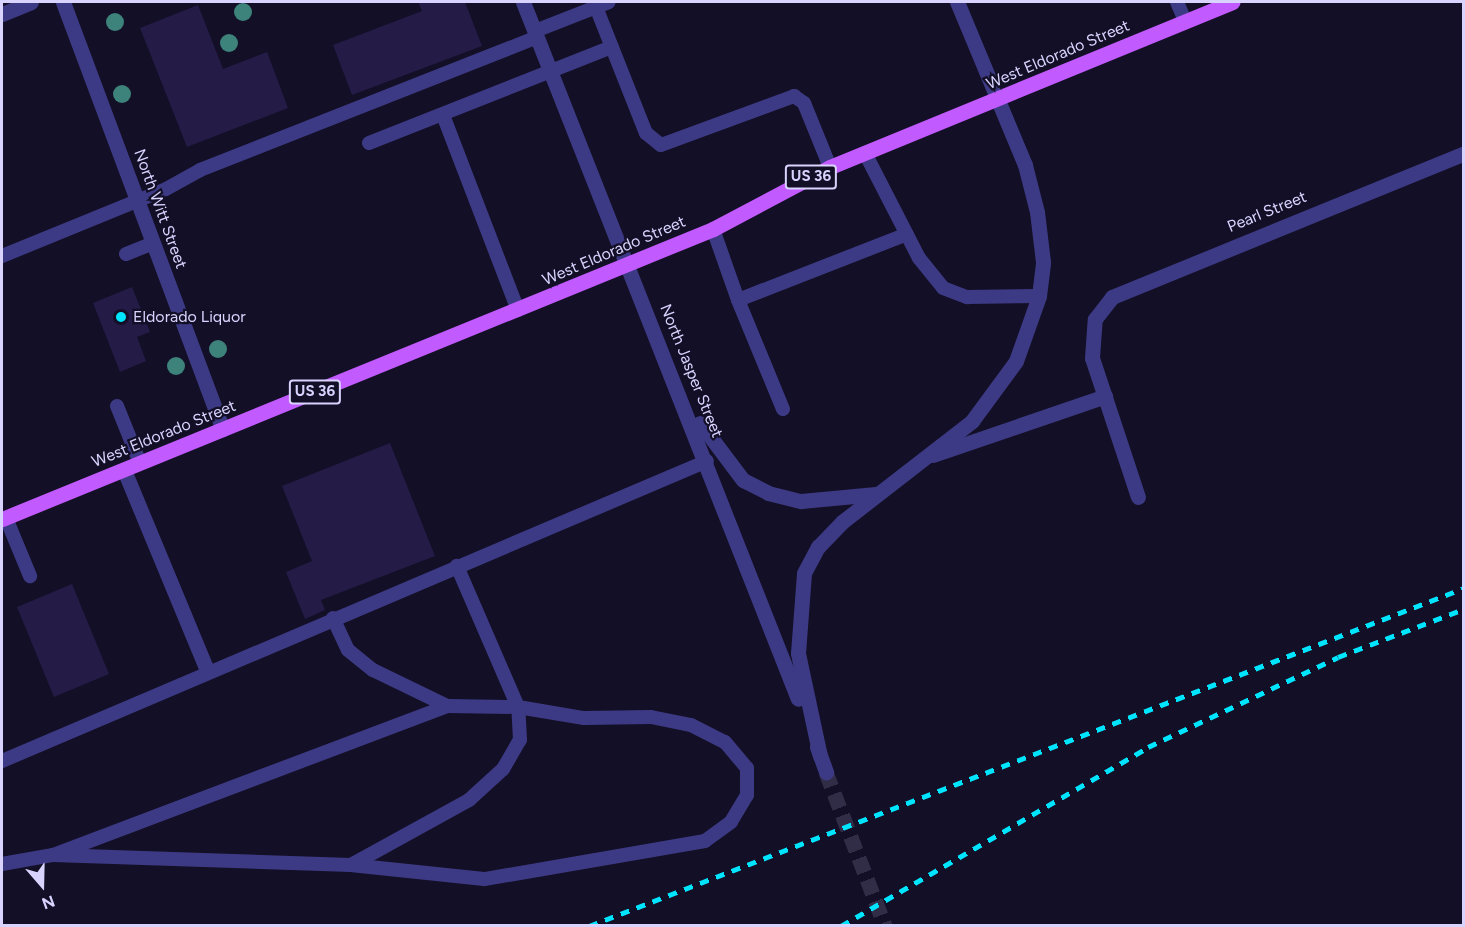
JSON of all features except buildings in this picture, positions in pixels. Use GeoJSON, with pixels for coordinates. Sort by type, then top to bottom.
{"type":"FeatureCollection","features":[{"type":"Feature","properties":{"kind":"main road","name":"West Eldorado Street"},"geometry":{"type":"LineString","coordinates":[[4,519],[713,229],[830,167],[1233,2]]}},
{"type":"Feature","properties":{"kind":"street"},"geometry":{"type":"LineString","coordinates":[[2,14],[31,2]]}},
{"type":"Feature","properties":{"kind":"street","name":"North Witt Street"},"geometry":{"type":"LineString","coordinates":[[63,2],[223,429]]}},
{"type":"Feature","properties":{"kind":"street","name":"North Jasper Street"},"geometry":{"type":"LineString","coordinates":[[524,2],[627,264],[675,378],[826,772]]}},
{"type":"Feature","properties":{"kind":"street"},"geometry":{"type":"LineString","coordinates":[[933,455],[996,391],[1016,361],[1039,296],[1043,261],[1037,212],[999,99],[957,2]]}},
{"type":"Feature","properties":{"kind":"street","name":"Pearl Street"},"geometry":{"type":"LineString","coordinates":[[1105,396],[1092,358],[1095,319],[1124,289],[1464,153]]}},
{"type":"Feature","properties":{"kind":"street"},"geometry":{"type":"LineString","coordinates":[[675,378],[702,426],[743,480],[768,494],[801,501],[880,493]]}},
{"type":"Feature","properties":{"kind":"street"},"geometry":{"type":"LineString","coordinates":[[933,455],[1105,396],[1138,497]]}},
{"type":"Feature","properties":{"kind":"street","name":"North Jasper Street"},"geometry":{"type":"LineString","coordinates":[[820,756],[798,653],[804,573],[818,547],[842,522],[933,455]]}},
{"type":"Feature","properties":{"kind":"street"},"geometry":{"type":"LineString","coordinates":[[124,470],[207,670]]}},
{"type":"Feature","properties":{"kind":"lane"},"geometry":{"type":"LineString","coordinates":[[2,256],[137,201],[200,170],[536,34],[609,2]]}},
{"type":"Feature","properties":{"kind":"lane"},"geometry":{"type":"LineString","coordinates":[[1177,2],[1185,21]]}},
{"type":"Feature","properties":{"kind":"lane"},"geometry":{"type":"LineString","coordinates":[[596,7],[646,133],[661,145],[794,96],[804,103],[830,167]]}},
{"type":"Feature","properties":{"kind":"lane"},"geometry":{"type":"LineString","coordinates":[[369,143],[552,73],[612,47]]}},
{"type":"Feature","properties":{"kind":"lane"},"geometry":{"type":"LineString","coordinates":[[442,115],[518,310]]}},
{"type":"Feature","properties":{"kind":"lane"},"geometry":{"type":"LineString","coordinates":[[865,153],[930,274],[955,295],[1039,296]]}},
{"type":"Feature","properties":{"kind":"lane"},"geometry":{"type":"LineString","coordinates":[[713,229],[738,300],[783,410]]}},
{"type":"Feature","properties":{"kind":"lane"},"geometry":{"type":"LineString","coordinates":[[738,300],[907,234]]}},
{"type":"Feature","properties":{"kind":"lane"},"geometry":{"type":"LineString","coordinates":[[126,254],[153,243]]}},
{"type":"Feature","properties":{"kind":"lane"},"geometry":{"type":"LineString","coordinates":[[117,406],[140,463]]}},
{"type":"Feature","properties":{"kind":"lane"},"geometry":{"type":"LineString","coordinates":[[2,761],[207,670],[707,461]]}},
{"type":"Feature","properties":{"kind":"lane"},"geometry":{"type":"LineString","coordinates":[[4,519],[30,576]]}},
{"type":"Feature","properties":{"kind":"lane"},"geometry":{"type":"LineString","coordinates":[[351,865],[469,800],[503,769],[520,740],[518,707],[457,566]]}},
{"type":"Feature","properties":{"kind":"lane"},"geometry":{"type":"LineString","coordinates":[[333,618],[348,650],[373,670],[447,706]]}},
{"type":"Feature","properties":{"kind":"lane"},"geometry":{"type":"LineString","coordinates":[[2,864],[53,855],[447,706],[518,707],[584,718],[651,717],[691,725],[724,742],[747,768],[747,795],[731,822],[705,841],[484,879],[351,865],[53,855]]}},
{"type":"Feature","properties":{"kind":"tunnel"},"geometry":{"type":"LineString","coordinates":[[826,772],[885,926]]}},
{"type":"Feature","properties":{"kind":"railway"},"geometry":{"type":"LineString","coordinates":[[589,926],[1464,588]]}},
{"type":"Feature","properties":{"kind":"railway"},"geometry":{"type":"LineString","coordinates":[[841,926],[1148,747],[1338,657],[1464,609]]}},
{"type":"Feature","properties":{"kind":"place","name":"Eldorado Liquor"},"geometry":{"type":"Point","coordinates":[121,317]}}]}
